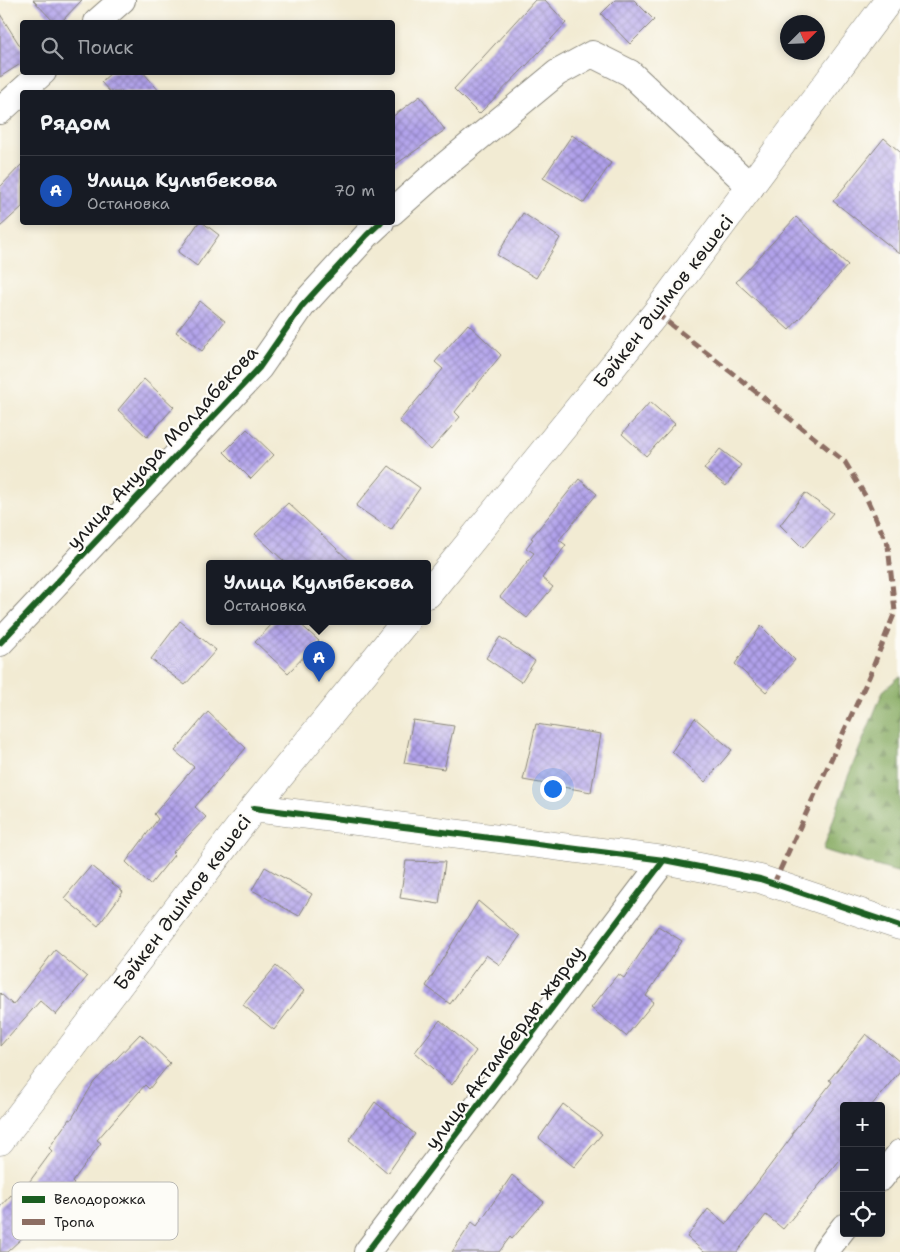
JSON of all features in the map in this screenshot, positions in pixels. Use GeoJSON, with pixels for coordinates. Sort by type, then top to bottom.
{"type":"FeatureCollection","features":[{"type":"Feature","properties":{"kind":"main road","name":"Бәйкен Әшімов көшесі"},"geometry":{"type":"LineString","coordinates":[[431,590],[656,313],[890,4]]}},
{"type":"Feature","properties":{"kind":"main road","name":"Бәйкен Әшімов көшесі"},"geometry":{"type":"LineString","coordinates":[[0,1141],[254,808],[403,625]]}},
{"type":"Feature","properties":{"kind":"main road"},"geometry":{"type":"LineString","coordinates":[[254,808],[664,860],[760,879],[900,926]]}},
{"type":"Feature","properties":{"kind":"street"},"geometry":{"type":"LineString","coordinates":[[99,20],[122,0]]}},
{"type":"Feature","properties":{"kind":"street"},"geometry":{"type":"LineString","coordinates":[[395,209],[437,172],[557,73],[592,54],[630,73],[751,186]]}},
{"type":"Feature","properties":{"kind":"street"},"geometry":{"type":"LineString","coordinates":[[23,90],[39,75]]}},
{"type":"Feature","properties":{"kind":"street"},"geometry":{"type":"LineString","coordinates":[[0,111],[20,92]]}},
{"type":"Feature","properties":{"kind":"street","name":"улица Ануара Молдабекова"},"geometry":{"type":"LineString","coordinates":[[0,644],[259,368],[302,306],[378,225]]}},
{"type":"Feature","properties":{"kind":"street","name":"улица Актамберды жырау"},"geometry":{"type":"LineString","coordinates":[[367,1252],[664,860]]}},
{"type":"Feature","properties":{"kind":"street"},"geometry":{"type":"LineString","coordinates":[[885,1173],[900,1153]]}},
{"type":"Feature","properties":{"kind":"street"},"geometry":{"type":"LineString","coordinates":[[825,1252],[840,1232]]}},
{"type":"Feature","properties":{"kind":"green space"},"geometry":{"type":"Polygon","coordinates":[[[900,676],[900,873],[823,850],[847,779],[883,691],[900,676]]]}},
{"type":"Feature","properties":{"kind":"building"},"geometry":{"type":"Polygon","coordinates":[[[33,0],[82,0],[63,20],[52,20],[33,0]]]}},
{"type":"Feature","properties":{"kind":"building"},"geometry":{"type":"Polygon","coordinates":[[[535,0],[545,0],[566,23],[479,114],[454,89],[535,0]]]}},
{"type":"Feature","properties":{"kind":"building"},"geometry":{"type":"Polygon","coordinates":[[[615,0],[634,0],[654,20],[630,44],[601,14],[615,0]]]}},
{"type":"Feature","properties":{"kind":"building"},"geometry":{"type":"Polygon","coordinates":[[[0,14],[20,46],[20,64],[0,77],[0,14]]]}},
{"type":"Feature","properties":{"kind":"building"},"geometry":{"type":"Polygon","coordinates":[[[109,75],[146,75],[158,90],[108,90],[101,82],[109,75]]]}},
{"type":"Feature","properties":{"kind":"building"},"geometry":{"type":"Polygon","coordinates":[[[420,96],[445,130],[395,165],[395,115],[420,96]]]}},
{"type":"Feature","properties":{"kind":"building"},"geometry":{"type":"Polygon","coordinates":[[[572,135],[611,163],[584,203],[543,178],[572,135]]]}},
{"type":"Feature","properties":{"kind":"building"},"geometry":{"type":"Polygon","coordinates":[[[884,138],[900,152],[900,254],[833,201],[884,138]]]}},
{"type":"Feature","properties":{"kind":"building"},"geometry":{"type":"Polygon","coordinates":[[[20,166],[20,209],[0,227],[0,187],[20,166]]]}},
{"type":"Feature","properties":{"kind":"building"},"geometry":{"type":"Polygon","coordinates":[[[523,213],[560,238],[536,278],[497,255],[523,213]]]}},
{"type":"Feature","properties":{"kind":"building"},"geometry":{"type":"Polygon","coordinates":[[[796,217],[848,265],[789,330],[736,282],[796,217]]]}},
{"type":"Feature","properties":{"kind":"building"},"geometry":{"type":"Polygon","coordinates":[[[197,225],[206,225],[219,235],[197,266],[178,252],[197,225]]]}},
{"type":"Feature","properties":{"kind":"building"},"geometry":{"type":"Polygon","coordinates":[[[200,301],[225,321],[202,351],[176,332],[200,301]]]}},
{"type":"Feature","properties":{"kind":"building"},"geometry":{"type":"Polygon","coordinates":[[[468,324],[501,355],[455,412],[460,417],[431,450],[399,421],[443,369],[435,362],[468,324]]]}},
{"type":"Feature","properties":{"kind":"building"},"geometry":{"type":"Polygon","coordinates":[[[144,379],[174,407],[147,437],[118,410],[144,379]]]}},
{"type":"Feature","properties":{"kind":"building"},"geometry":{"type":"Polygon","coordinates":[[[650,402],[675,424],[646,456],[622,434],[650,402]]]}},
{"type":"Feature","properties":{"kind":"building"},"geometry":{"type":"Polygon","coordinates":[[[247,429],[274,455],[251,479],[224,452],[247,429]]]}},
{"type":"Feature","properties":{"kind":"building"},"geometry":{"type":"Polygon","coordinates":[[[720,449],[741,465],[726,486],[704,469],[720,449]]]}},
{"type":"Feature","properties":{"kind":"building"},"geometry":{"type":"Polygon","coordinates":[[[389,466],[420,488],[391,530],[356,506],[389,466]]]}},
{"type":"Feature","properties":{"kind":"building"},"geometry":{"type":"Polygon","coordinates":[[[579,479],[597,494],[559,540],[566,545],[542,578],[553,587],[527,618],[500,597],[534,553],[526,548],[533,539],[531,538],[579,479]]]}},
{"type":"Feature","properties":{"kind":"building"},"geometry":{"type":"Polygon","coordinates":[[[805,493],[833,513],[803,548],[780,525],[805,493]]]}},
{"type":"Feature","properties":{"kind":"building"},"geometry":{"type":"Polygon","coordinates":[[[288,503],[349,560],[283,560],[255,534],[288,503]]]}},
{"type":"Feature","properties":{"kind":"building"},"geometry":{"type":"Polygon","coordinates":[[[180,621],[216,650],[185,685],[151,659],[180,621]]]}},
{"type":"Feature","properties":{"kind":"building"},"geometry":{"type":"Polygon","coordinates":[[[271,625],[301,625],[319,641],[288,673],[255,642],[271,625]]]}},
{"type":"Feature","properties":{"kind":"building"},"geometry":{"type":"Polygon","coordinates":[[[761,626],[795,660],[766,692],[735,664],[761,626]]]}},
{"type":"Feature","properties":{"kind":"building"},"geometry":{"type":"Polygon","coordinates":[[[500,637],[535,661],[521,682],[486,658],[500,637]]]}},
{"type":"Feature","properties":{"kind":"building"},"geometry":{"type":"Polygon","coordinates":[[[208,712],[246,748],[195,807],[206,817],[172,853],[174,855],[150,885],[126,862],[158,819],[154,814],[194,767],[175,751],[208,712]]]}},
{"type":"Feature","properties":{"kind":"building"},"geometry":{"type":"Polygon","coordinates":[[[695,718],[732,750],[705,782],[672,751],[695,718]]]}},
{"type":"Feature","properties":{"kind":"building"},"geometry":{"type":"Polygon","coordinates":[[[413,720],[454,726],[444,769],[404,763],[413,720]]]}},
{"type":"Feature","properties":{"kind":"building"},"geometry":{"type":"Polygon","coordinates":[[[536,724],[601,734],[591,792],[523,780],[536,724]]]}},
{"type":"Feature","properties":{"kind":"building"},"geometry":{"type":"Polygon","coordinates":[[[406,861],[445,862],[439,904],[400,898],[406,861]]]}},
{"type":"Feature","properties":{"kind":"building"},"geometry":{"type":"Polygon","coordinates":[[[91,866],[123,892],[98,926],[64,898],[91,866]]]}},
{"type":"Feature","properties":{"kind":"building"},"geometry":{"type":"Polygon","coordinates":[[[265,867],[312,894],[299,916],[252,890],[265,867]]]}},
{"type":"Feature","properties":{"kind":"building"},"geometry":{"type":"Polygon","coordinates":[[[478,901],[520,936],[500,965],[486,955],[450,1004],[426,986],[478,901]]]}},
{"type":"Feature","properties":{"kind":"building"},"geometry":{"type":"Polygon","coordinates":[[[658,926],[682,941],[646,996],[654,1002],[626,1036],[591,1008],[618,974],[624,978],[658,926]]]}},
{"type":"Feature","properties":{"kind":"building"},"geometry":{"type":"Polygon","coordinates":[[[55,950],[87,977],[56,1015],[40,1001],[0,1046],[0,993],[13,1005],[55,950]]]}},
{"type":"Feature","properties":{"kind":"building"},"geometry":{"type":"Polygon","coordinates":[[[276,966],[304,991],[274,1030],[243,1005],[276,966]]]}},
{"type":"Feature","properties":{"kind":"building"},"geometry":{"type":"Polygon","coordinates":[[[440,1020],[476,1051],[452,1085],[415,1052],[440,1020]]]}},
{"type":"Feature","properties":{"kind":"building"},"geometry":{"type":"Polygon","coordinates":[[[140,1034],[170,1063],[149,1089],[145,1085],[97,1140],[101,1143],[72,1182],[29,1182],[52,1151],[49,1148],[69,1119],[71,1120],[94,1082],[140,1034]]]}},
{"type":"Feature","properties":{"kind":"building"},"geometry":{"type":"Polygon","coordinates":[[[866,1034],[900,1062],[900,1071],[874,1102],[840,1102],[840,1160],[783,1229],[766,1215],[737,1252],[704,1252],[687,1237],[708,1209],[726,1224],[793,1135],[792,1133],[832,1082],[829,1080],[866,1034]]]}},
{"type":"Feature","properties":{"kind":"building"},"geometry":{"type":"Polygon","coordinates":[[[375,1102],[415,1134],[388,1173],[349,1140],[375,1102]]]}},
{"type":"Feature","properties":{"kind":"building"},"geometry":{"type":"Polygon","coordinates":[[[563,1104],[602,1134],[574,1167],[539,1138],[563,1104]]]}},
{"type":"Feature","properties":{"kind":"building"},"geometry":{"type":"Polygon","coordinates":[[[512,1175],[544,1202],[512,1239],[510,1237],[499,1252],[452,1252],[472,1222],[477,1226],[512,1175]]]}},
{"type":"Feature","properties":{"kind":"building"},"geometry":{"type":"Polygon","coordinates":[[[11,1195],[12,1240],[20,1240],[7,1252],[0,1252],[0,1207],[11,1195]]]}},
{"type":"Feature","properties":{"kind":"marked path"},"geometry":{"type":"LineString","coordinates":[[656,313],[845,462],[866,497],[888,545],[895,612],[869,677],[774,883]]}},
{"type":"Feature","properties":{"kind":"cycle path"},"geometry":{"type":"LineString","coordinates":[[0,643],[259,368],[302,306],[378,225]]}},
{"type":"Feature","properties":{"kind":"cycle path"},"geometry":{"type":"LineString","coordinates":[[254,808],[664,860],[760,879],[900,926]]}},
{"type":"Feature","properties":{"kind":"cycle path"},"geometry":{"type":"LineString","coordinates":[[367,1252],[664,860]]}},
{"type":"Feature","properties":{"kind":"place","name":"Улица Кулыбекова"},"geometry":{"type":"Point","coordinates":[319,682]}}]}
